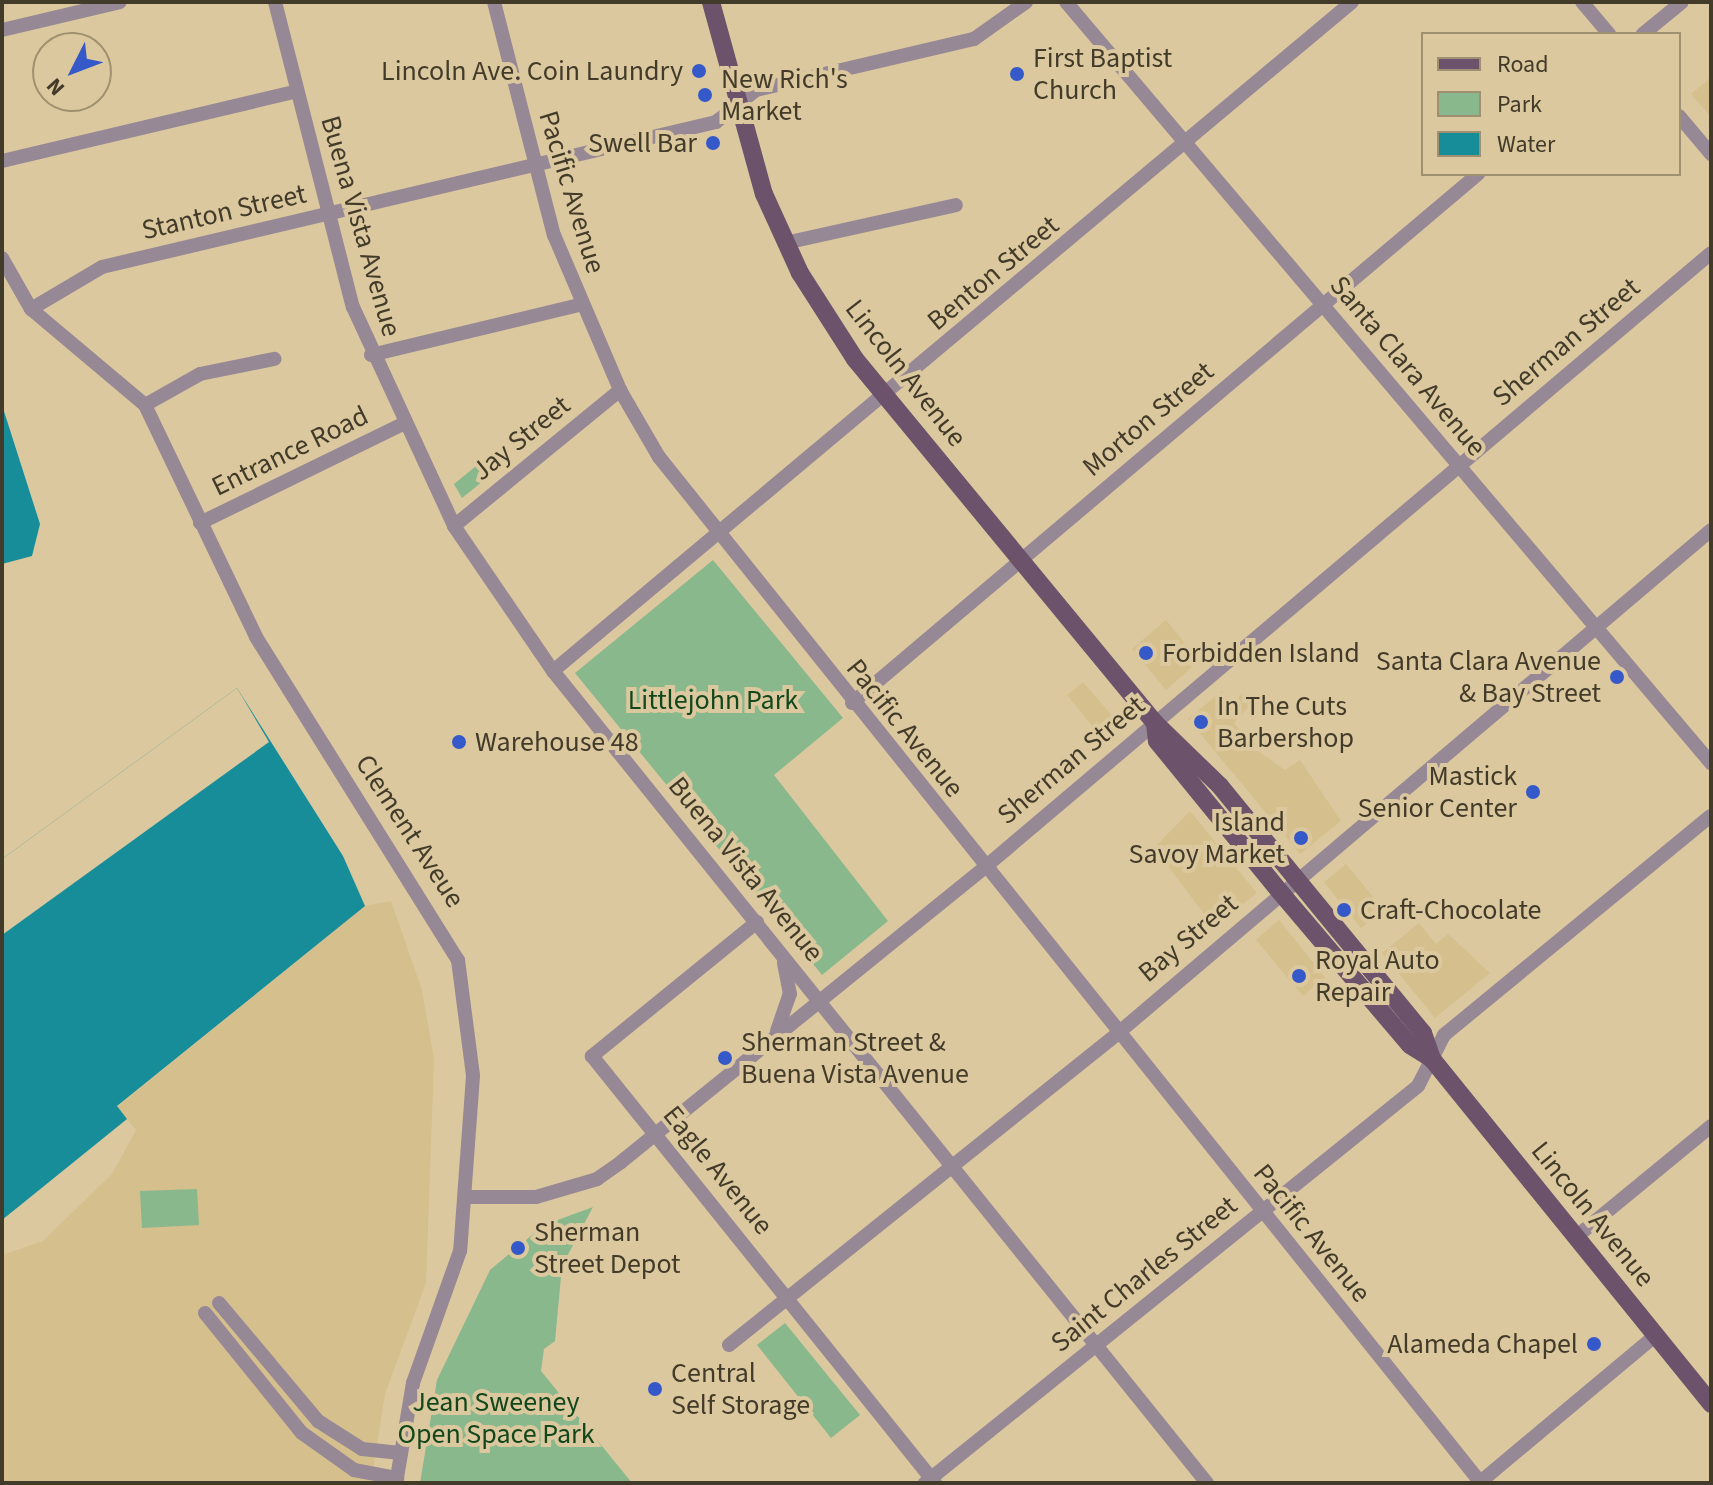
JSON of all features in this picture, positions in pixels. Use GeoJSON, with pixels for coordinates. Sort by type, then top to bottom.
{"type":"FeatureCollection","features":[{"type":"Feature","properties":{"kind":"main road","name":"Lincoln Avenue"},"geometry":{"type":"LineString","coordinates":[[711,2],[736,106],[785,243],[885,398],[1155,723],[1220,786],[1423,1033],[1432,1059]]}},
{"type":"Feature","properties":{"kind":"main road","name":"Lincoln Avenue"},"geometry":{"type":"LineString","coordinates":[[1155,723],[1157,741],[1281,893],[1410,1045],[1432,1059],[1710,1401]]}},
{"type":"Feature","properties":{"kind":"street"},"geometry":{"type":"LineString","coordinates":[[2,30],[120,2]]}},
{"type":"Feature","properties":{"kind":"street","name":"Buena Vista Avenue"},"geometry":{"type":"LineString","coordinates":[[275,2],[325,215],[371,355],[401,425],[454,526],[553,671],[1207,1483]]}},
{"type":"Feature","properties":{"kind":"street","name":"Pacific Avenue"},"geometry":{"type":"LineString","coordinates":[[494,2],[532,166],[580,305],[620,390],[718,539],[1480,1483]]}},
{"type":"Feature","properties":{"kind":"street","name":"Stanton Street"},"geometry":{"type":"LineString","coordinates":[[31,309],[80,274],[716,122],[756,90],[974,39],[1026,2]]}},
{"type":"Feature","properties":{"kind":"street","name":"Santa Clara Avenue"},"geometry":{"type":"LineString","coordinates":[[1066,2],[1711,763]]}},
{"type":"Feature","properties":{"kind":"street","name":"Benton Street"},"geometry":{"type":"LineString","coordinates":[[553,671],[718,539],[1352,2]]}},
{"type":"Feature","properties":{"kind":"street"},"geometry":{"type":"LineString","coordinates":[[1582,2],[1607,32]]}},
{"type":"Feature","properties":{"kind":"street"},"geometry":{"type":"LineString","coordinates":[[1645,32],[1682,2]]}},
{"type":"Feature","properties":{"kind":"street"},"geometry":{"type":"LineString","coordinates":[[2,161],[297,91]]}},
{"type":"Feature","properties":{"kind":"street"},"geometry":{"type":"LineString","coordinates":[[1681,118],[1711,154]]}},
{"type":"Feature","properties":{"kind":"street","name":"Morton Street"},"geometry":{"type":"LineString","coordinates":[[852,703],[1476,176]]}},
{"type":"Feature","properties":{"kind":"street"},"geometry":{"type":"LineString","coordinates":[[785,243],[956,205]]}},
{"type":"Feature","properties":{"kind":"street","name":"Sherman Street"},"geometry":{"type":"LineString","coordinates":[[465,1197],[507,1200],[571,1189],[656,1134],[777,1031],[984,868],[1711,253]]}},
{"type":"Feature","properties":{"kind":"street"},"geometry":{"type":"LineString","coordinates":[[2,258],[31,309],[145,405],[200,374],[274,359]]}},
{"type":"Feature","properties":{"kind":"street"},"geometry":{"type":"LineString","coordinates":[[371,355],[580,305]]}},
{"type":"Feature","properties":{"kind":"street","name":"Jay Street"},"geometry":{"type":"LineString","coordinates":[[454,526],[620,390]]}},
{"type":"Feature","properties":{"kind":"street","name":"Clement Aveue"},"geometry":{"type":"LineString","coordinates":[[145,405],[256,637],[458,960],[472,1033],[460,1251],[421,1355],[397,1480]]}},
{"type":"Feature","properties":{"kind":"street","name":"Entrance Road"},"geometry":{"type":"LineString","coordinates":[[200,523],[401,425]]}},
{"type":"Feature","properties":{"kind":"street","name":"Bay Street"},"geometry":{"type":"LineString","coordinates":[[729,1345],[1117,1034],[1711,530]]}},
{"type":"Feature","properties":{"kind":"street","name":"Saint Charles Street"},"geometry":{"type":"LineString","coordinates":[[930,1481],[1415,1088],[1444,1035],[1711,816]]}},
{"type":"Feature","properties":{"kind":"street","name":"Eagle Avenue"},"geometry":{"type":"LineString","coordinates":[[757,922],[592,1056],[930,1481]]}},
{"type":"Feature","properties":{"kind":"street"},"geometry":{"type":"LineString","coordinates":[[777,1031],[790,994],[781,954]]}},
{"type":"Feature","properties":{"kind":"street"},"geometry":{"type":"LineString","coordinates":[[1576,1237],[1711,1126]]}},
{"type":"Feature","properties":{"kind":"street"},"geometry":{"type":"LineString","coordinates":[[219,1303],[318,1421],[362,1449],[401,1453]]}},
{"type":"Feature","properties":{"kind":"street"},"geometry":{"type":"LineString","coordinates":[[205,1313],[302,1433],[354,1470],[397,1480]]}},
{"type":"Feature","properties":{"kind":"street"},"geometry":{"type":"LineString","coordinates":[[1480,1483],[1656,1335]]}},
{"type":"Feature","properties":{"kind":"shaded area"},"geometry":{"type":"Polygon","coordinates":[[[1711,77],[1711,117],[1691,94],[1711,77]]]}},
{"type":"Feature","properties":{"kind":"shaded area"},"geometry":{"type":"Polygon","coordinates":[[[1166,620],[1185,643],[1179,651],[1192,667],[1166,690],[1132,649],[1166,620]]]}},
{"type":"Feature","properties":{"kind":"shaded area"},"geometry":{"type":"Polygon","coordinates":[[[1083,682],[1122,727],[1105,742],[1067,695],[1083,682]]]}},
{"type":"Feature","properties":{"kind":"shaded area"},"geometry":{"type":"Polygon","coordinates":[[[1222,691],[1232,703],[1242,694],[1251,704],[1234,723],[1258,751],[1285,770],[1300,760],[1341,821],[1300,854],[1188,719],[1222,691]]]}},
{"type":"Feature","properties":{"kind":"shaded area"},"geometry":{"type":"Polygon","coordinates":[[[1190,811],[1257,893],[1214,927],[1154,848],[1190,811]]]}},
{"type":"Feature","properties":{"kind":"shaded area"},"geometry":{"type":"Polygon","coordinates":[[[1346,864],[1384,910],[1361,928],[1324,882],[1346,864]]]}},
{"type":"Feature","properties":{"kind":"shaded area"},"geometry":{"type":"Polygon","coordinates":[[[391,901],[422,990],[434,1059],[426,1283],[385,1394],[371,1483],[2,1483],[2,1255],[43,1241],[112,1174],[136,1130],[117,1107],[365,906],[391,901]]]}},
{"type":"Feature","properties":{"kind":"shaded area"},"geometry":{"type":"Polygon","coordinates":[[[1279,920],[1325,977],[1303,996],[1256,940],[1279,920]]]}},
{"type":"Feature","properties":{"kind":"shaded area"},"geometry":{"type":"Polygon","coordinates":[[[1419,923],[1436,944],[1448,934],[1490,973],[1435,1018],[1382,953],[1419,923]]]}},
{"type":"Feature","properties":{"kind":"green space"},"geometry":{"type":"Polygon","coordinates":[[[476,466],[487,478],[462,498],[454,484],[476,466]]]}},
{"type":"Feature","properties":{"kind":"green space","name":"Littlejohn Park"},"geometry":{"type":"Polygon","coordinates":[[[713,560],[843,718],[774,775],[888,921],[822,975],[575,673],[713,560]]]}},
{"type":"Feature","properties":{"kind":"green space"},"geometry":{"type":"Polygon","coordinates":[[[197,1189],[199,1225],[142,1228],[140,1191],[197,1189]]]}},
{"type":"Feature","properties":{"kind":"green space","name":"Jean Sweeney Open Space Park"},"geometry":{"type":"Polygon","coordinates":[[[593,1207],[562,1266],[555,1341],[544,1349],[541,1371],[632,1483],[420,1483],[437,1380],[490,1270],[544,1225],[593,1207]]]}},
{"type":"Feature","properties":{"kind":"green space"},"geometry":{"type":"Polygon","coordinates":[[[785,1323],[860,1415],[831,1438],[757,1345],[785,1323]]]}},
{"type":"Feature","properties":{"kind":"water"},"geometry":{"type":"Polygon","coordinates":[[[2,405],[40,524],[32,556],[2,564],[2,405]]]}},
{"type":"Feature","properties":{"kind":"water"},"geometry":{"type":"Polygon","coordinates":[[[237,688],[343,856],[365,906],[117,1106],[127,1119],[2,1220],[2,859],[237,688]]]}},
{"type":"Feature","properties":{"kind":"pier"},"geometry":{"type":"Polygon","coordinates":[[[237,688],[269,742],[2,935],[2,859],[237,688]]]}},
{"type":"Feature","properties":{"kind":"place","name":"Lincoln Ave. Coin Laundry"},"geometry":{"type":"Point","coordinates":[699,71]}},
{"type":"Feature","properties":{"kind":"place","name":"First Baptist Church"},"geometry":{"type":"Point","coordinates":[1017,74]}},
{"type":"Feature","properties":{"kind":"place","name":"New Rich's Market"},"geometry":{"type":"Point","coordinates":[705,95]}},
{"type":"Feature","properties":{"kind":"place","name":"Swell Bar"},"geometry":{"type":"Point","coordinates":[713,143]}},
{"type":"Feature","properties":{"kind":"place","name":"Forbidden Island"},"geometry":{"type":"Point","coordinates":[1146,653]}},
{"type":"Feature","properties":{"kind":"place","name":"Santa Clara Avenue & Bay Street"},"geometry":{"type":"Point","coordinates":[1617,677]}},
{"type":"Feature","properties":{"kind":"place","name":"In The Cuts Barbershop"},"geometry":{"type":"Point","coordinates":[1201,722]}},
{"type":"Feature","properties":{"kind":"place","name":"Warehouse 48"},"geometry":{"type":"Point","coordinates":[459,742]}},
{"type":"Feature","properties":{"kind":"place","name":"Mastick Senior Center"},"geometry":{"type":"Point","coordinates":[1533,792]}},
{"type":"Feature","properties":{"kind":"place","name":"Island Savoy Market"},"geometry":{"type":"Point","coordinates":[1301,838]}},
{"type":"Feature","properties":{"kind":"place","name":"Craft-Chocolate"},"geometry":{"type":"Point","coordinates":[1344,910]}},
{"type":"Feature","properties":{"kind":"place","name":"Royal Auto Repair"},"geometry":{"type":"Point","coordinates":[1299,976]}},
{"type":"Feature","properties":{"kind":"place","name":"Sherman Street & Buena Vista Avenue"},"geometry":{"type":"Point","coordinates":[725,1058]}},
{"type":"Feature","properties":{"kind":"place","name":"Sherman Street Depot"},"geometry":{"type":"Point","coordinates":[518,1248]}},
{"type":"Feature","properties":{"kind":"place","name":"Alameda Chapel"},"geometry":{"type":"Point","coordinates":[1594,1344]}},
{"type":"Feature","properties":{"kind":"place","name":"Central Self Storage"},"geometry":{"type":"Point","coordinates":[655,1389]}}]}
